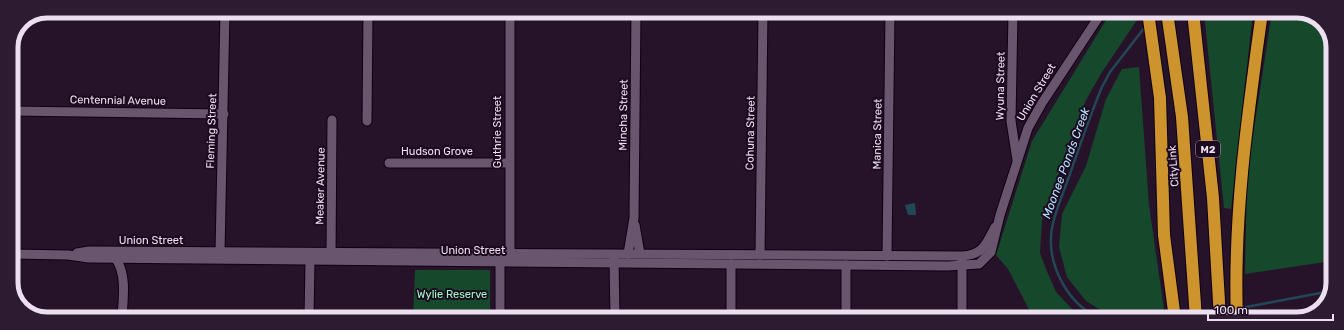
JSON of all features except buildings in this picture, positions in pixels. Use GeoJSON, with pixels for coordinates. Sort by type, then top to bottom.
{"type":"FeatureCollection","features":[{"type":"Feature","properties":{"kind":"highway"},"geometry":{"type":"LineString","coordinates":[[1149,18],[1160,98],[1164,235],[1174,312]]}},
{"type":"Feature","properties":{"kind":"highway","name":"CityLink"},"geometry":{"type":"LineString","coordinates":[[1168,18],[1182,117],[1195,312]]}},
{"type":"Feature","properties":{"kind":"highway","name":"M2"},"geometry":{"type":"LineString","coordinates":[[1194,18],[1213,198],[1220,312]]}},
{"type":"Feature","properties":{"kind":"highway"},"geometry":{"type":"LineString","coordinates":[[1237,312],[1236,282],[1239,201],[1261,18]]}},
{"type":"Feature","properties":{"kind":"street","name":"Fleming Street"},"geometry":{"type":"LineString","coordinates":[[220,252],[225,18]]}},
{"type":"Feature","properties":{"kind":"street"},"geometry":{"type":"LineString","coordinates":[[367,121],[368,18]]}},
{"type":"Feature","properties":{"kind":"street","name":"Guthrie Street"},"geometry":{"type":"LineString","coordinates":[[510,18],[510,253]]}},
{"type":"Feature","properties":{"kind":"street","name":"Mincha Street"},"geometry":{"type":"LineString","coordinates":[[628,254],[634,218],[636,18]]}},
{"type":"Feature","properties":{"kind":"street","name":"Cohuna Street"},"geometry":{"type":"LineString","coordinates":[[760,255],[763,18]]}},
{"type":"Feature","properties":{"kind":"street","name":"Manica Street"},"geometry":{"type":"LineString","coordinates":[[887,256],[890,18]]}},
{"type":"Feature","properties":{"kind":"street","name":"Wyuna Street"},"geometry":{"type":"LineString","coordinates":[[1014,18],[1011,132],[1017,160]]}},
{"type":"Feature","properties":{"kind":"street","name":"Union Street"},"geometry":{"type":"LineString","coordinates":[[18,254],[68,255],[116,259],[310,261],[331,257],[510,253],[731,264],[887,256],[962,261],[979,264],[991,252],[1000,215],[1028,128],[1042,103],[1098,18]]}},
{"type":"Feature","properties":{"kind":"street","name":"Centennial Avenue"},"geometry":{"type":"LineString","coordinates":[[18,111],[224,114]]}},
{"type":"Feature","properties":{"kind":"street","name":"Meaker Avenue"},"geometry":{"type":"LineString","coordinates":[[331,257],[332,120]]}},
{"type":"Feature","properties":{"kind":"street","name":"Hudson Grove"},"geometry":{"type":"LineString","coordinates":[[389,163],[509,163]]}},
{"type":"Feature","properties":{"kind":"street","name":"Mincha Street"},"geometry":{"type":"LineString","coordinates":[[634,218],[640,254]]}},
{"type":"Feature","properties":{"kind":"street","name":"Union Street"},"geometry":{"type":"LineString","coordinates":[[68,255],[89,251],[220,252],[500,262],[614,258],[628,254],[640,254],[760,255],[816,260],[846,265],[962,261]]}},
{"type":"Feature","properties":{"kind":"street"},"geometry":{"type":"LineString","coordinates":[[614,258],[615,312]]}},
{"type":"Feature","properties":{"kind":"street"},"geometry":{"type":"LineString","coordinates":[[116,259],[121,269],[123,282]]}},
{"type":"Feature","properties":{"kind":"street"},"geometry":{"type":"LineString","coordinates":[[122,312],[123,282],[127,259]]}},
{"type":"Feature","properties":{"kind":"street"},"geometry":{"type":"LineString","coordinates":[[309,312],[310,261]]}},
{"type":"Feature","properties":{"kind":"street"},"geometry":{"type":"LineString","coordinates":[[962,261],[962,312]]}},
{"type":"Feature","properties":{"kind":"street"},"geometry":{"type":"LineString","coordinates":[[500,262],[500,312]]}},
{"type":"Feature","properties":{"kind":"street"},"geometry":{"type":"LineString","coordinates":[[731,264],[731,312]]}},
{"type":"Feature","properties":{"kind":"street"},"geometry":{"type":"LineString","coordinates":[[846,265],[846,312]]}},
{"type":"Feature","properties":{"kind":"green space"},"geometry":{"type":"Polygon","coordinates":[[[1107,18],[1138,18],[1102,72],[1086,100],[1042,220],[1040,253],[1056,292],[1076,312],[1030,312],[1008,269],[996,255],[1032,141],[1107,18]]]}},
{"type":"Feature","properties":{"kind":"green space"},"geometry":{"type":"Polygon","coordinates":[[[1205,18],[1252,18],[1231,209],[1224,208],[1205,18]]]}},
{"type":"Feature","properties":{"kind":"green space"},"geometry":{"type":"Polygon","coordinates":[[[1271,18],[1297,18],[1306,20],[1319,28],[1324,36],[1326,45],[1326,262],[1245,274],[1247,175],[1271,18]]]}},
{"type":"Feature","properties":{"kind":"green space"},"geometry":{"type":"Polygon","coordinates":[[[1139,67],[1149,205],[1164,312],[1104,312],[1086,301],[1067,277],[1059,247],[1062,214],[1086,166],[1106,99],[1122,69],[1139,67]]]}},
{"type":"Feature","properties":{"kind":"green space","name":"Wylie Reserve"},"geometry":{"type":"Polygon","coordinates":[[[415,270],[490,270],[490,312],[413,312],[415,270]]]}},
{"type":"Feature","properties":{"kind":"water"},"geometry":{"type":"Polygon","coordinates":[[[915,203],[916,215],[908,215],[905,205],[915,203]]]}},
{"type":"Feature","properties":{"kind":"waterway","name":"Moonee Ponds Creek"},"geometry":{"type":"LineString","coordinates":[[1089,312],[1068,292],[1055,266],[1051,237],[1053,223],[1057,208],[1102,87],[1110,72],[1145,27]]}},
{"type":"Feature","properties":{"kind":"waterway","name":"Moonee Ponds Creek"},"geometry":{"type":"LineString","coordinates":[[1241,308],[1324,292]]}}]}
